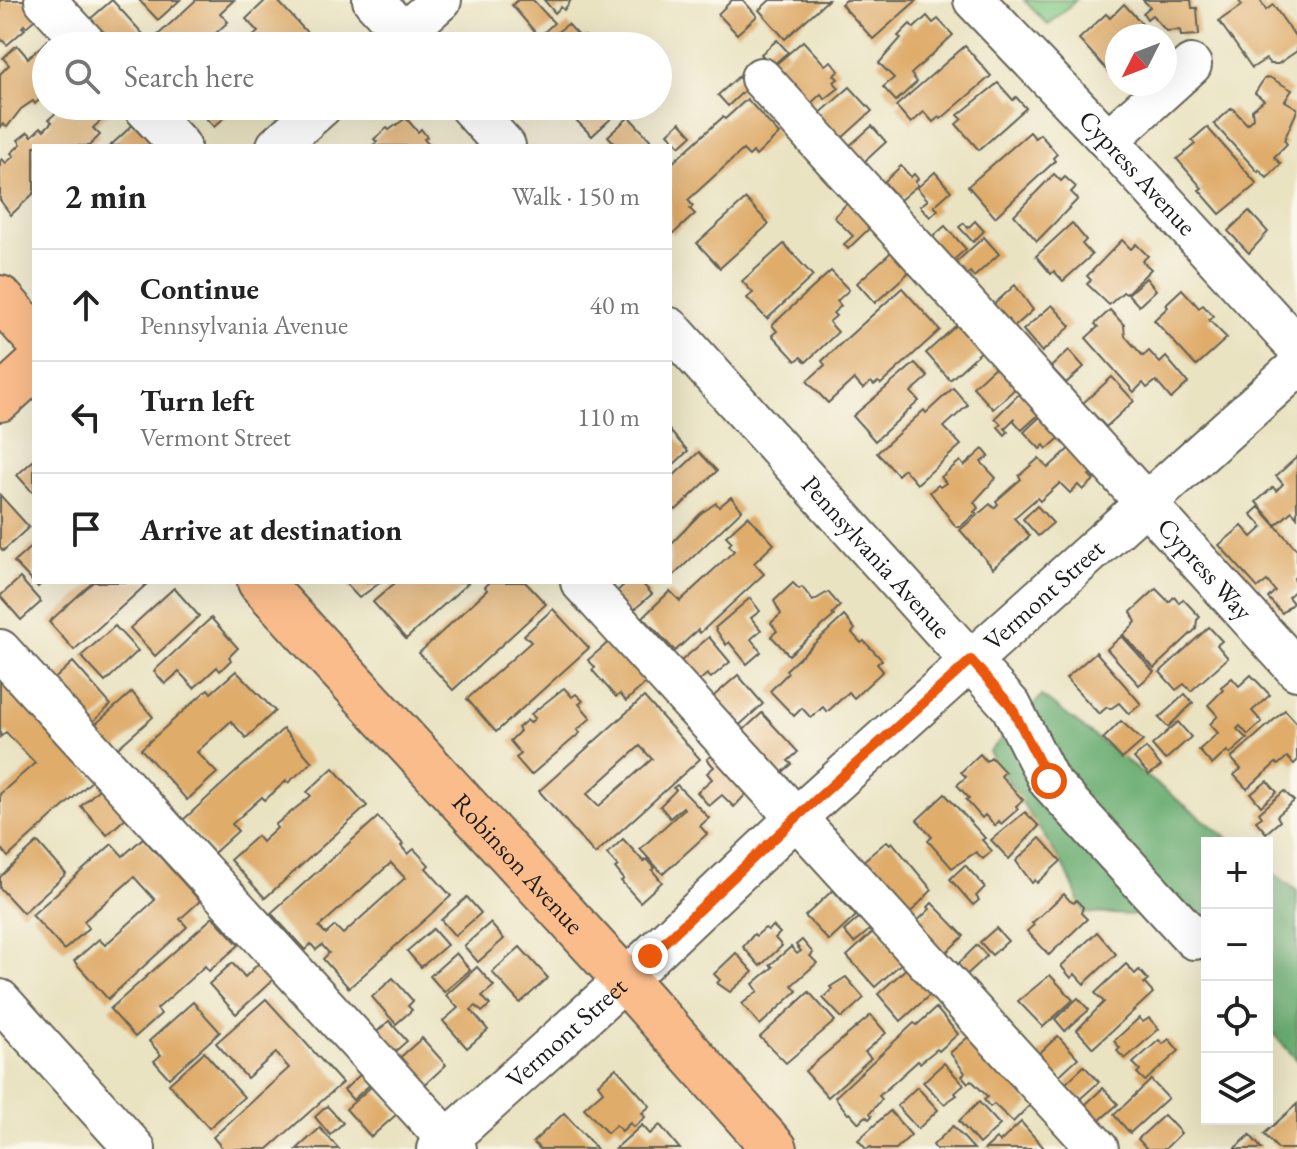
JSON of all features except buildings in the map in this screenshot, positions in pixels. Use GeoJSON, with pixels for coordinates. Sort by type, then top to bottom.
{"type":"FeatureCollection","features":[{"type":"Feature","properties":{"kind":"main road"},"geometry":{"type":"LineString","coordinates":[[0,298],[32,334]]}},
{"type":"Feature","properties":{"kind":"main road"},"geometry":{"type":"LineString","coordinates":[[0,399],[32,370]]}},
{"type":"Feature","properties":{"kind":"main road","name":"Robinson Avenue"},"geometry":{"type":"LineString","coordinates":[[262,584],[625,980],[775,1149]]}},
{"type":"Feature","properties":{"kind":"street"},"geometry":{"type":"LineString","coordinates":[[45,0],[75,32]]}},
{"type":"Feature","properties":{"kind":"street"},"geometry":{"type":"LineString","coordinates":[[373,0],[395,32]]}},
{"type":"Feature","properties":{"kind":"street"},"geometry":{"type":"LineString","coordinates":[[411,32],[441,0]]}},
{"type":"Feature","properties":{"kind":"street","name":"Cypress Avenue"},"geometry":{"type":"LineString","coordinates":[[974,0],[1108,140],[1297,347]]}},
{"type":"Feature","properties":{"kind":"street"},"geometry":{"type":"LineString","coordinates":[[1108,140],[1191,65]]}},
{"type":"Feature","properties":{"kind":"street","name":"Cypress Way"},"geometry":{"type":"LineString","coordinates":[[761,78],[1297,670]]}},
{"type":"Feature","properties":{"kind":"street"},"geometry":{"type":"LineString","coordinates":[[156,120],[178,144]]}},
{"type":"Feature","properties":{"kind":"street"},"geometry":{"type":"LineString","coordinates":[[279,144],[306,120]]}},
{"type":"Feature","properties":{"kind":"street"},"geometry":{"type":"LineString","coordinates":[[482,120],[503,144]]}},
{"type":"Feature","properties":{"kind":"street","name":"Pennsylvania Avenue"},"geometry":{"type":"LineString","coordinates":[[672,330],[1011,706],[1049,781],[1194,939]]}},
{"type":"Feature","properties":{"kind":"street","name":"Vermont Street"},"geometry":{"type":"LineString","coordinates":[[447,1146],[797,817],[1297,367]]}},
{"type":"Feature","properties":{"kind":"street"},"geometry":{"type":"LineString","coordinates":[[583,584],[1098,1149]]}},
{"type":"Feature","properties":{"kind":"street"},"geometry":{"type":"LineString","coordinates":[[0,650],[447,1146]]}},
{"type":"Feature","properties":{"kind":"street"},"geometry":{"type":"LineString","coordinates":[[0,1000],[135,1149]]}},
{"type":"Feature","properties":{"kind":"green space"},"geometry":{"type":"Polygon","coordinates":[[[1024,0],[1076,0],[1048,25],[1024,0]]]}},
{"type":"Feature","properties":{"kind":"green space"},"geometry":{"type":"Polygon","coordinates":[[[1042,696],[1226,837],[1201,837],[1201,957],[1160,916],[1085,913],[1065,868],[989,752],[1042,696]]]}},
{"type":"Feature","properties":{"kind":"green space"},"geometry":{"type":"Polygon","coordinates":[[[1273,873],[1297,891],[1297,1060],[1273,1034],[1273,873]]]}},
{"type":"Feature","properties":{"kind":"route"},"geometry":{"type":"LineString","coordinates":[[650,956],[797,817],[971,660],[1011,706],[1049,781]]}}]}
